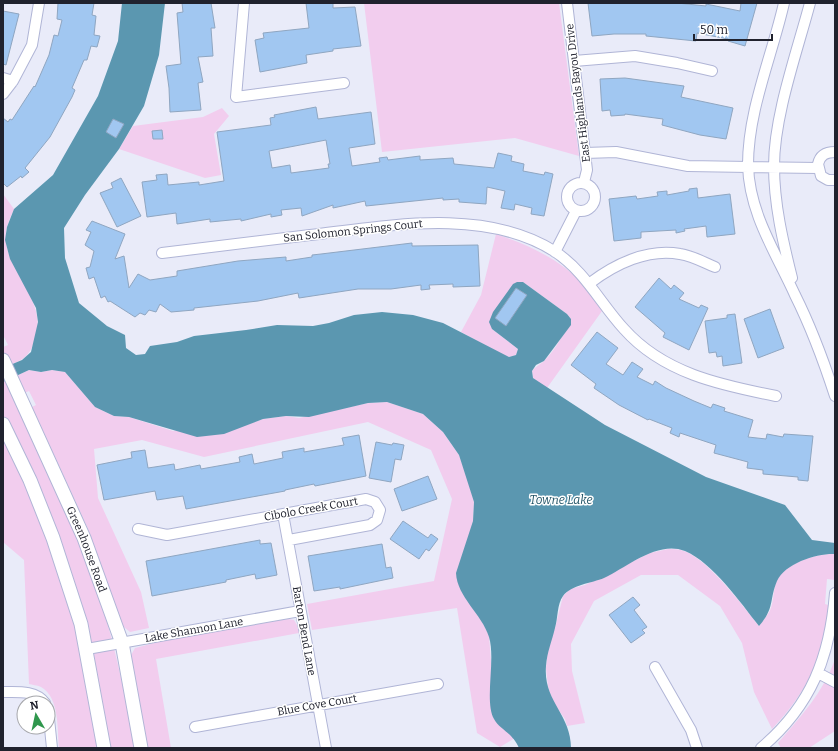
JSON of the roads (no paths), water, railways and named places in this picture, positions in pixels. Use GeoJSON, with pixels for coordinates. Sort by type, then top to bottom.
{"type":"FeatureCollection","features":[{"type":"Feature","properties":{"kind":"main road","name":"Greenhouse Road"},"geometry":{"type":"LineString","coordinates":[[3,360],[21,396],[84,538],[122,643],[141,748]]}},
{"type":"Feature","properties":{"kind":"main road"},"geometry":{"type":"LineString","coordinates":[[3,424],[30,480],[54,538],[81,624],[87,649],[104,748]]}},
{"type":"Feature","properties":{"kind":"street"},"geometry":{"type":"LineString","coordinates":[[3,94],[8,80],[32,45],[39,3]]}},
{"type":"Feature","properties":{"kind":"street"},"geometry":{"type":"LineString","coordinates":[[244,3],[236,97],[344,83]]}},
{"type":"Feature","properties":{"kind":"street","name":"East Highlands Bayou Drive"},"geometry":{"type":"LineString","coordinates":[[567,3],[587,170],[584,182]]}},
{"type":"Feature","properties":{"kind":"street"},"geometry":{"type":"LineString","coordinates":[[784,3],[758,96],[750,141],[748,166],[752,198],[757,215],[796,297],[829,377],[835,396]]}},
{"type":"Feature","properties":{"kind":"street"},"geometry":{"type":"LineString","coordinates":[[796,297],[782,238],[774,166],[780,118],[810,3]]}},
{"type":"Feature","properties":{"kind":"street"},"geometry":{"type":"LineString","coordinates":[[574,61],[634,56],[677,63],[712,71]]}},
{"type":"Feature","properties":{"kind":"street"},"geometry":{"type":"LineString","coordinates":[[585,153],[616,152],[688,166],[774,166],[818,168]]}},
{"type":"Feature","properties":{"kind":"street"},"geometry":{"type":"LineString","coordinates":[[834,181],[821,176],[818,168],[819,160],[822,156],[830,152],[835,152]]}},
{"type":"Feature","properties":{"kind":"street"},"geometry":{"type":"LineString","coordinates":[[584,182],[593,189],[595,200],[590,208],[585,211],[576,210],[568,204],[567,194],[574,184],[584,182]]}},
{"type":"Feature","properties":{"kind":"street"},"geometry":{"type":"LineString","coordinates":[[555,252],[576,210]]}},
{"type":"Feature","properties":{"kind":"street","name":"San Solomon Springs Court"},"geometry":{"type":"LineString","coordinates":[[162,253],[392,225],[435,223],[481,226],[509,232],[539,243],[555,252],[590,283],[624,330],[644,349],[669,365],[698,378],[727,387],[776,396]]}},
{"type":"Feature","properties":{"kind":"street"},"geometry":{"type":"LineString","coordinates":[[590,283],[616,266],[630,259],[648,255],[680,254],[693,257],[715,267]]}},
{"type":"Feature","properties":{"kind":"street","name":"Cibolo Creek Court"},"geometry":{"type":"LineString","coordinates":[[138,529],[167,535],[366,499],[375,502],[380,510],[377,520],[370,525],[289,540]]}},
{"type":"Feature","properties":{"kind":"street","name":"Barton Bend Lane"},"geometry":{"type":"LineString","coordinates":[[283,514],[289,540],[300,611],[326,748]]}},
{"type":"Feature","properties":{"kind":"street"},"geometry":{"type":"LineString","coordinates":[[762,748],[791,718],[802,703],[818,673],[826,649],[835,593]]}},
{"type":"Feature","properties":{"kind":"street","name":"Lake Shannon Lane"},"geometry":{"type":"LineString","coordinates":[[87,649],[300,611]]}},
{"type":"Feature","properties":{"kind":"street"},"geometry":{"type":"LineString","coordinates":[[655,667],[691,730],[697,748]]}},
{"type":"Feature","properties":{"kind":"street"},"geometry":{"type":"LineString","coordinates":[[818,673],[835,682]]}},
{"type":"Feature","properties":{"kind":"street","name":"Blue Cove Court"},"geometry":{"type":"LineString","coordinates":[[196,727],[438,684]]}},
{"type":"Feature","properties":{"kind":"street"},"geometry":{"type":"LineString","coordinates":[[3,692],[23,692],[30,695]]}},
{"type":"Feature","properties":{"kind":"street"},"geometry":{"type":"LineString","coordinates":[[51,735],[52,748]]}},
{"type":"Feature","properties":{"kind":"water","name":"Towne Lake"},"geometry":{"type":"Polygon","coordinates":[[[122,3],[165,3],[159,55],[144,106],[119,149],[85,195],[64,228],[65,258],[79,303],[107,326],[125,335],[126,348],[136,355],[145,354],[150,346],[177,342],[194,336],[277,325],[313,326],[329,323],[354,315],[382,312],[413,315],[443,323],[509,357],[516,355],[518,349],[492,329],[489,322],[493,312],[513,284],[523,282],[567,314],[571,319],[571,325],[544,361],[536,365],[532,371],[533,378],[605,425],[706,477],[785,505],[812,540],[835,543],[835,554],[811,557],[794,564],[787,569],[777,581],[770,609],[759,626],[735,595],[706,564],[685,551],[675,549],[664,549],[643,556],[604,578],[571,589],[561,599],[556,624],[548,651],[546,678],[549,689],[567,726],[571,748],[519,748],[513,738],[499,726],[491,711],[491,646],[489,637],[486,629],[465,598],[457,582],[456,573],[473,521],[474,502],[459,455],[443,432],[423,414],[387,402],[368,403],[309,417],[286,416],[263,419],[224,434],[197,437],[129,417],[114,416],[95,407],[65,372],[52,370],[41,372],[29,370],[3,382],[3,368],[22,360],[31,352],[38,322],[36,308],[10,259],[5,240],[7,227],[14,209],[53,175],[98,96],[118,41],[122,3]]]}}]}
